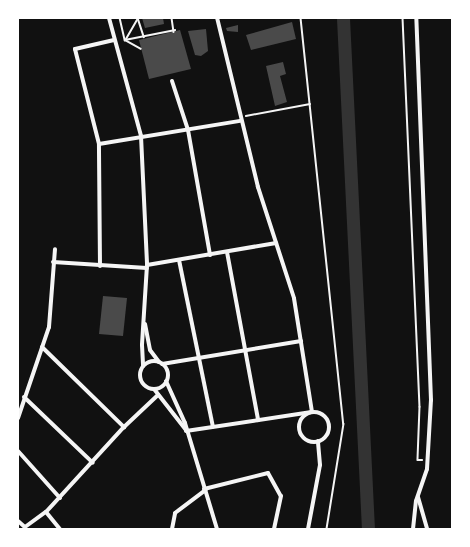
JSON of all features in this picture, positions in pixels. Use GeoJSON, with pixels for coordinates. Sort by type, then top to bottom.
{"type":"FeatureCollection","features":[{"type":"Feature","properties":{"kind":"street"},"geometry":{"type":"LineString","coordinates":[[109,18],[141,136],[147,267],[143,366],[140,378],[145,386],[154,389],[161,387],[166,381]]}},
{"type":"Feature","properties":{"kind":"street"},"geometry":{"type":"LineString","coordinates":[[217,18],[240,119],[276,243],[294,298],[302,340],[312,412]]}},
{"type":"Feature","properties":{"kind":"street"},"geometry":{"type":"LineString","coordinates":[[414,529],[418,497],[427,469],[431,400],[416,18]]}},
{"type":"Feature","properties":{"kind":"street"},"geometry":{"type":"LineString","coordinates":[[100,266],[98,144],[75,49],[114,40]]}},
{"type":"Feature","properties":{"kind":"street"},"geometry":{"type":"LineString","coordinates":[[172,81],[188,130],[210,255]]}},
{"type":"Feature","properties":{"kind":"street"},"geometry":{"type":"LineString","coordinates":[[98,144],[141,136],[188,130],[240,119]]}},
{"type":"Feature","properties":{"kind":"street"},"geometry":{"type":"LineString","coordinates":[[54,262],[100,266],[147,267],[276,243]]}},
{"type":"Feature","properties":{"kind":"street"},"geometry":{"type":"LineString","coordinates":[[18,418],[49,327],[55,249]]}},
{"type":"Feature","properties":{"kind":"street"},"geometry":{"type":"LineString","coordinates":[[227,252],[258,420]]}},
{"type":"Feature","properties":{"kind":"street"},"geometry":{"type":"LineString","coordinates":[[179,260],[213,427]]}},
{"type":"Feature","properties":{"kind":"street"},"geometry":{"type":"LineString","coordinates":[[144,316],[148,345],[167,370],[166,381],[185,423],[217,529]]}},
{"type":"Feature","properties":{"kind":"street"},"geometry":{"type":"LineString","coordinates":[[143,366],[150,361],[161,363],[199,360],[302,340]]}},
{"type":"Feature","properties":{"kind":"street"},"geometry":{"type":"LineString","coordinates":[[42,347],[124,427]]}},
{"type":"Feature","properties":{"kind":"street"},"geometry":{"type":"LineString","coordinates":[[154,389],[186,430]]}},
{"type":"Feature","properties":{"kind":"street"},"geometry":{"type":"LineString","coordinates":[[18,520],[25,527],[46,512],[93,463],[124,427],[158,395]]}},
{"type":"Feature","properties":{"kind":"street"},"geometry":{"type":"LineString","coordinates":[[24,397],[93,463]]}},
{"type":"Feature","properties":{"kind":"street"},"geometry":{"type":"LineString","coordinates":[[186,430],[312,412],[322,414],[329,426],[326,436],[318,441],[304,438],[299,429],[301,420],[312,412]]}},
{"type":"Feature","properties":{"kind":"street"},"geometry":{"type":"LineString","coordinates":[[308,529],[320,465],[318,441]]}},
{"type":"Feature","properties":{"kind":"street"},"geometry":{"type":"LineString","coordinates":[[18,451],[60,498]]}},
{"type":"Feature","properties":{"kind":"street"},"geometry":{"type":"LineString","coordinates":[[172,529],[175,513],[205,489],[268,473],[281,496],[274,529]]}},
{"type":"Feature","properties":{"kind":"street"},"geometry":{"type":"LineString","coordinates":[[418,497],[427,529]]}},
{"type":"Feature","properties":{"kind":"street"},"geometry":{"type":"LineString","coordinates":[[46,512],[60,529]]}},
{"type":"Feature","properties":{"kind":"path"},"geometry":{"type":"LineString","coordinates":[[120,18],[125,40],[141,49]]}},
{"type":"Feature","properties":{"kind":"path"},"geometry":{"type":"LineString","coordinates":[[125,40],[138,18]]}},
{"type":"Feature","properties":{"kind":"path"},"geometry":{"type":"LineString","coordinates":[[138,18],[144,37]]}},
{"type":"Feature","properties":{"kind":"path"},"geometry":{"type":"LineString","coordinates":[[125,40],[174,31],[172,18]]}},
{"type":"Feature","properties":{"kind":"path"},"geometry":{"type":"LineString","coordinates":[[301,18],[344,424],[327,529]]}},
{"type":"Feature","properties":{"kind":"path"},"geometry":{"type":"LineString","coordinates":[[403,18],[420,407],[418,460],[423,460]]}},
{"type":"Feature","properties":{"kind":"path"},"geometry":{"type":"LineString","coordinates":[[240,119],[310,104]]}},
{"type":"Feature","properties":{"kind":"building"},"geometry":{"type":"Polygon","coordinates":[[[142,18],[163,18],[164,24],[145,28],[142,18]]]}},
{"type":"Feature","properties":{"kind":"building"},"geometry":{"type":"Polygon","coordinates":[[[292,22],[296,39],[251,50],[246,35],[292,22]]]}},
{"type":"Feature","properties":{"kind":"building"},"geometry":{"type":"Polygon","coordinates":[[[238,25],[238,32],[227,31],[226,28],[238,25]]]}},
{"type":"Feature","properties":{"kind":"building"},"geometry":{"type":"Polygon","coordinates":[[[206,29],[208,51],[201,56],[195,55],[188,31],[206,29]]]}},
{"type":"Feature","properties":{"kind":"building"},"geometry":{"type":"Polygon","coordinates":[[[180,30],[191,69],[149,79],[139,40],[180,30]]]}},
{"type":"Feature","properties":{"kind":"building"},"geometry":{"type":"Polygon","coordinates":[[[283,62],[286,74],[280,76],[287,102],[275,106],[266,66],[283,62]]]}},
{"type":"Feature","properties":{"kind":"building"},"geometry":{"type":"Polygon","coordinates":[[[103,296],[127,298],[123,336],[99,334],[103,296]]]}},
{"type":"Feature","properties":{"kind":"waterway"},"geometry":{"type":"LineString","coordinates":[[343,18],[368,529]]}}]}
